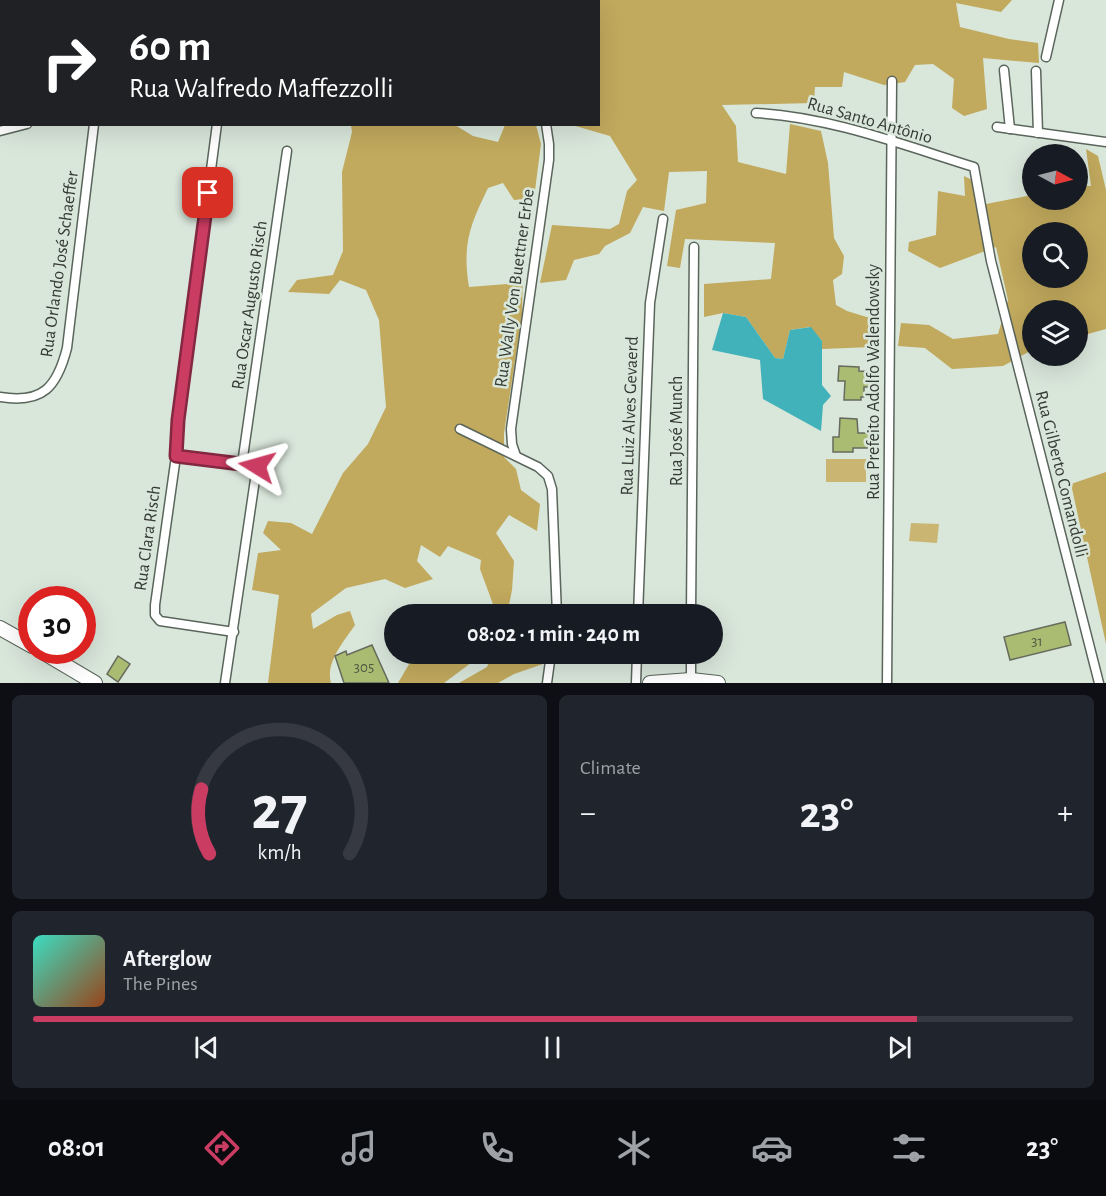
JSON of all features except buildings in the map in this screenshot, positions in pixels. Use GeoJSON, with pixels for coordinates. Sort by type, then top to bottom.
{"type":"FeatureCollection","features":[{"type":"Feature","properties":{"kind":"main road"},"geometry":{"type":"LineString","coordinates":[[0,627],[18,638]]}},
{"type":"Feature","properties":{"kind":"main road"},"geometry":{"type":"LineString","coordinates":[[63,664],[95,683]]}},
{"type":"Feature","properties":{"kind":"main road"},"geometry":{"type":"LineString","coordinates":[[650,683],[691,680],[718,683]]}},
{"type":"Feature","properties":{"kind":"street"},"geometry":{"type":"LineString","coordinates":[[1046,57],[1059,0]]}},
{"type":"Feature","properties":{"kind":"street"},"geometry":{"type":"LineString","coordinates":[[1004,70],[1010,129]]}},
{"type":"Feature","properties":{"kind":"street"},"geometry":{"type":"LineString","coordinates":[[1036,71],[1038,133]]}},
{"type":"Feature","properties":{"kind":"street","name":"Rua Prefeito Adolfo Walendowsky"},"geometry":{"type":"LineString","coordinates":[[887,683],[892,81]]}},
{"type":"Feature","properties":{"kind":"street","name":"Rua Santo Antônio"},"geometry":{"type":"LineString","coordinates":[[756,113],[802,117],[974,167]]}},
{"type":"Feature","properties":{"kind":"street"},"geometry":{"type":"LineString","coordinates":[[0,130],[18,126]]}},
{"type":"Feature","properties":{"kind":"street","name":"Rua Orlando José Schaeffer"},"geometry":{"type":"LineString","coordinates":[[0,397],[30,398],[45,391],[56,381],[62,367],[67,348],[94,126]]}},
{"type":"Feature","properties":{"kind":"street"},"geometry":{"type":"LineString","coordinates":[[217,126],[178,420],[176,456],[257,466],[225,683]]}},
{"type":"Feature","properties":{"kind":"street","name":"Rua Wally Von Buettner Erbe"},"geometry":{"type":"LineString","coordinates":[[516,456],[511,429],[549,160],[546,126]]}},
{"type":"Feature","properties":{"kind":"street"},"geometry":{"type":"LineString","coordinates":[[997,127],[1106,142]]}},
{"type":"Feature","properties":{"kind":"street","name":"Rua Oscar Augusto Risch"},"geometry":{"type":"LineString","coordinates":[[242,464],[287,151]]}},
{"type":"Feature","properties":{"kind":"street","name":"Rua Gilberto Comandolli"},"geometry":{"type":"LineString","coordinates":[[974,167],[991,261],[1099,683]]}},
{"type":"Feature","properties":{"kind":"street","name":"Rua Luiz Alves Gevaerd"},"geometry":{"type":"LineString","coordinates":[[638,604],[650,303],[663,219]]}},
{"type":"Feature","properties":{"kind":"street","name":"Rua José Munch"},"geometry":{"type":"LineString","coordinates":[[691,604],[694,247]]}},
{"type":"Feature","properties":{"kind":"street"},"geometry":{"type":"LineString","coordinates":[[460,429],[538,467],[548,476],[552,489],[557,604]]}},
{"type":"Feature","properties":{"kind":"street","name":"Rua Clara Risch"},"geometry":{"type":"LineString","coordinates":[[176,456],[155,615],[160,621],[169,624],[234,632]]}},
{"type":"Feature","properties":{"kind":"street"},"geometry":{"type":"LineString","coordinates":[[547,683],[550,664]]}},
{"type":"Feature","properties":{"kind":"street"},"geometry":{"type":"LineString","coordinates":[[636,683],[637,664]]}},
{"type":"Feature","properties":{"kind":"street"},"geometry":{"type":"LineString","coordinates":[[691,664],[691,680]]}},
{"type":"Feature","properties":{"kind":"shaded area"},"geometry":{"type":"Polygon","coordinates":[[[600,0],[1012,0],[1001,12],[956,3],[960,27],[1009,39],[1038,43],[1039,63],[983,58],[987,109],[964,116],[952,108],[954,79],[933,64],[915,65],[905,82],[884,85],[844,72],[842,87],[815,87],[814,103],[722,105],[736,126],[738,162],[786,174],[790,124],[821,131],[828,163],[834,238],[844,256],[842,274],[833,280],[836,305],[873,319],[872,347],[822,349],[822,341],[810,327],[790,330],[783,359],[775,358],[746,317],[723,313],[704,317],[704,284],[771,279],[775,243],[685,239],[680,268],[667,266],[676,210],[706,203],[707,171],[669,172],[664,211],[643,207],[630,233],[605,246],[599,254],[574,260],[566,280],[540,283],[552,225],[610,229],[619,224],[627,191],[637,180],[610,136],[575,126],[600,126],[600,0]]]}},
{"type":"Feature","properties":{"kind":"shaded area"},"geometry":{"type":"Polygon","coordinates":[[[351,126],[457,126],[473,136],[498,142],[505,126],[536,126],[541,144],[534,198],[514,200],[503,183],[488,188],[472,224],[466,259],[469,287],[507,284],[523,269],[522,315],[504,433],[504,457],[516,469],[521,490],[540,504],[537,531],[509,515],[496,533],[514,561],[509,604],[493,604],[480,569],[481,560],[448,546],[440,557],[421,545],[417,561],[433,579],[405,588],[385,579],[346,588],[311,614],[313,629],[337,615],[350,611],[355,625],[333,660],[331,683],[268,683],[279,595],[252,590],[258,553],[281,550],[263,533],[268,521],[291,523],[312,534],[343,473],[368,444],[386,407],[379,320],[366,290],[340,280],[329,294],[288,292],[297,280],[333,275],[343,251],[342,172],[352,132],[351,126]]]}},
{"type":"Feature","properties":{"kind":"shaded area"},"geometry":{"type":"Polygon","coordinates":[[[1088,150],[1098,156],[1106,190],[1106,329],[1088,334],[1088,300],[1022,300],[1022,356],[1003,366],[952,369],[925,348],[898,346],[901,323],[929,325],[953,339],[998,334],[1008,300],[996,247],[940,268],[908,251],[909,242],[936,235],[938,191],[965,196],[964,176],[972,180],[976,206],[1022,197],[1022,210],[1088,210],[1088,186],[1091,186],[1088,150]]]}},
{"type":"Feature","properties":{"kind":"shaded area"},"geometry":{"type":"Polygon","coordinates":[[[826,459],[866,459],[866,482],[826,482],[826,459]]]}},
{"type":"Feature","properties":{"kind":"shaded area"},"geometry":{"type":"Polygon","coordinates":[[[1106,472],[1106,644],[1071,484],[1106,472]]]}},
{"type":"Feature","properties":{"kind":"shaded area"},"geometry":{"type":"Polygon","coordinates":[[[911,523],[939,524],[937,543],[909,541],[911,523]]]}},
{"type":"Feature","properties":{"kind":"shaded area"},"geometry":{"type":"Polygon","coordinates":[[[409,664],[470,664],[444,683],[398,683],[409,664]]]}},
{"type":"Feature","properties":{"kind":"shaded area"},"geometry":{"type":"Polygon","coordinates":[[[488,664],[543,664],[514,674],[498,683],[459,683],[487,667],[488,664]]]}},
{"type":"Feature","properties":{"kind":"water"},"geometry":{"type":"Polygon","coordinates":[[[723,313],[746,317],[775,358],[783,359],[790,330],[811,327],[822,341],[822,385],[831,396],[823,405],[821,431],[763,399],[760,360],[712,350],[723,313]]]}},
{"type":"Feature","properties":{"kind":"route"},"geometry":{"type":"LineString","coordinates":[[208,193],[178,420],[176,456],[257,466]]}}]}
